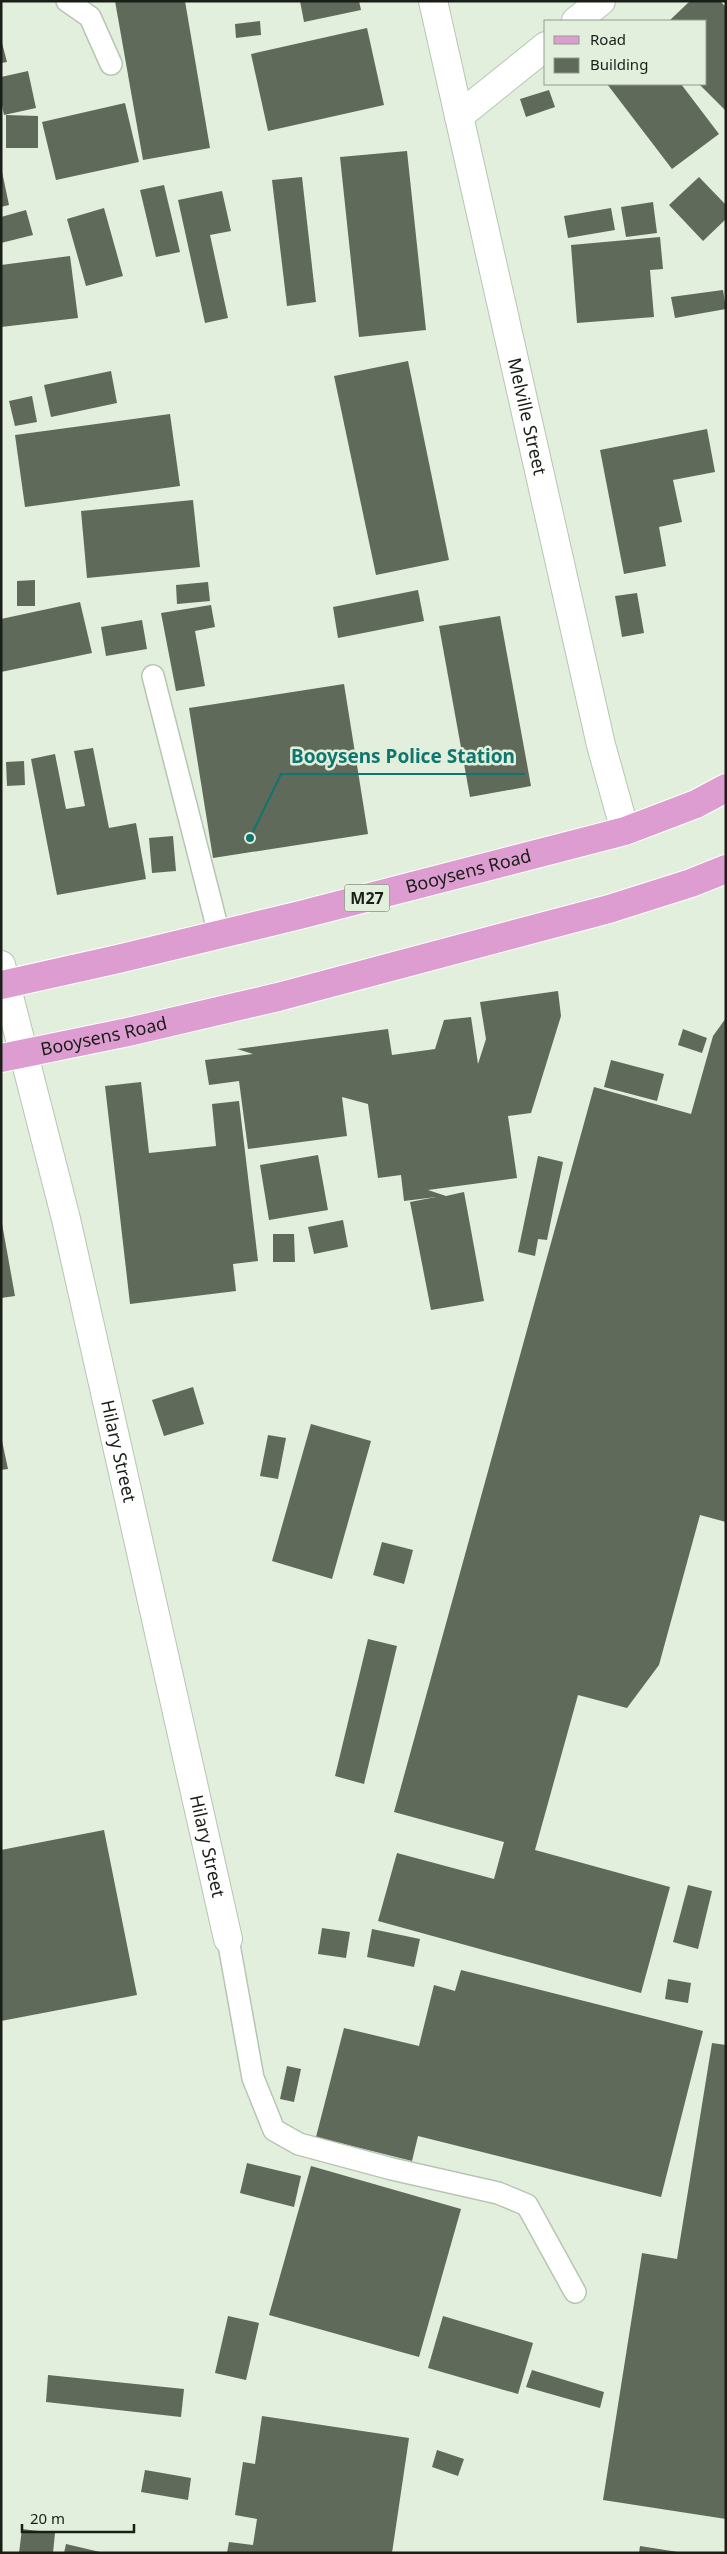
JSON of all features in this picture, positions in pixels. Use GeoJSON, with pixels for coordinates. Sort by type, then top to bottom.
{"type":"FeatureCollection","features":[{"type":"Feature","properties":{"kind":"main road","name":"Booysens Road"},"geometry":{"type":"LineString","coordinates":[[3,978],[219,934],[625,831],[696,804],[726,788]]}},
{"type":"Feature","properties":{"kind":"main road","name":"Booysens Road"},"geometry":{"type":"LineString","coordinates":[[12,1056],[278,997],[609,909],[726,870]]}},
{"type":"Feature","properties":{"kind":"street","name":"Melville Street"},"geometry":{"type":"LineString","coordinates":[[433,1],[601,745],[625,831]]}},
{"type":"Feature","properties":{"kind":"street"},"geometry":{"type":"LineString","coordinates":[[577,20],[601,1]]}},
{"type":"Feature","properties":{"kind":"street"},"geometry":{"type":"LineString","coordinates":[[459,116],[544,48]]}},
{"type":"Feature","properties":{"kind":"street","name":"Hilary Street"},"geometry":{"type":"LineString","coordinates":[[3,978],[12,1056],[37,1099],[228,1940]]}},
{"type":"Feature","properties":{"kind":"lane"},"geometry":{"type":"LineString","coordinates":[[67,1],[90,17],[111,64]]}},
{"type":"Feature","properties":{"kind":"lane"},"geometry":{"type":"LineString","coordinates":[[153,676],[219,934]]}},
{"type":"Feature","properties":{"kind":"lane"},"geometry":{"type":"LineString","coordinates":[[228,1940],[253,2078],[274,2130],[299,2144],[392,2169],[498,2193],[527,2205],[575,2292]]}},
{"type":"Feature","properties":{"kind":"building"},"geometry":{"type":"Polygon","coordinates":[[[115,1],[185,1],[210,148],[143,160],[115,1]]]}},
{"type":"Feature","properties":{"kind":"building"},"geometry":{"type":"Polygon","coordinates":[[[300,1],[359,1],[361,10],[304,22],[300,1]]]}},
{"type":"Feature","properties":{"kind":"building"},"geometry":{"type":"Polygon","coordinates":[[[690,1],[720,1],[726,7],[726,111],[700,85],[707,85],[707,20],[670,20],[690,1]]]}},
{"type":"Feature","properties":{"kind":"building"},"geometry":{"type":"Polygon","coordinates":[[[260,21],[261,35],[236,38],[235,24],[260,21]]]}},
{"type":"Feature","properties":{"kind":"building"},"geometry":{"type":"Polygon","coordinates":[[[367,28],[384,105],[268,131],[251,54],[367,28]]]}},
{"type":"Feature","properties":{"kind":"building"},"geometry":{"type":"Polygon","coordinates":[[[1,39],[7,62],[1,63],[1,39]]]}},
{"type":"Feature","properties":{"kind":"building"},"geometry":{"type":"Polygon","coordinates":[[[28,71],[36,108],[4,115],[1,101],[1,77],[28,71]]]}},
{"type":"Feature","properties":{"kind":"building"},"geometry":{"type":"Polygon","coordinates":[[[608,85],[682,85],[719,134],[672,169],[608,85]]]}},
{"type":"Feature","properties":{"kind":"building"},"geometry":{"type":"Polygon","coordinates":[[[549,90],[555,107],[526,117],[520,99],[549,90]]]}},
{"type":"Feature","properties":{"kind":"building"},"geometry":{"type":"Polygon","coordinates":[[[125,103],[139,162],[56,180],[42,122],[125,103]]]}},
{"type":"Feature","properties":{"kind":"building"},"geometry":{"type":"Polygon","coordinates":[[[6,115],[38,116],[38,148],[6,148],[6,115]]]}},
{"type":"Feature","properties":{"kind":"building"},"geometry":{"type":"Polygon","coordinates":[[[407,151],[426,330],[359,337],[340,157],[407,151]]]}},
{"type":"Feature","properties":{"kind":"building"},"geometry":{"type":"Polygon","coordinates":[[[1,167],[9,205],[1,207],[1,167]]]}},
{"type":"Feature","properties":{"kind":"building"},"geometry":{"type":"Polygon","coordinates":[[[302,177],[316,302],[287,306],[272,180],[302,177]]]}},
{"type":"Feature","properties":{"kind":"building"},"geometry":{"type":"Polygon","coordinates":[[[699,177],[726,205],[726,219],[703,241],[669,205],[699,177]]]}},
{"type":"Feature","properties":{"kind":"building"},"geometry":{"type":"Polygon","coordinates":[[[164,185],[180,252],[156,257],[140,190],[164,185]]]}},
{"type":"Feature","properties":{"kind":"building"},"geometry":{"type":"Polygon","coordinates":[[[222,191],[231,231],[210,235],[228,318],[205,323],[178,200],[222,191]]]}},
{"type":"Feature","properties":{"kind":"building"},"geometry":{"type":"Polygon","coordinates":[[[653,202],[657,233],[626,237],[621,207],[653,202]]]}},
{"type":"Feature","properties":{"kind":"building"},"geometry":{"type":"Polygon","coordinates":[[[104,208],[123,276],[86,286],[67,219],[104,208]]]}},
{"type":"Feature","properties":{"kind":"building"},"geometry":{"type":"Polygon","coordinates":[[[611,208],[615,230],[568,238],[564,216],[611,208]]]}},
{"type":"Feature","properties":{"kind":"building"},"geometry":{"type":"Polygon","coordinates":[[[26,210],[33,235],[1,243],[1,217],[26,210]]]}},
{"type":"Feature","properties":{"kind":"building"},"geometry":{"type":"Polygon","coordinates":[[[660,237],[663,269],[650,270],[654,317],[577,323],[571,245],[660,237]]]}},
{"type":"Feature","properties":{"kind":"building"},"geometry":{"type":"Polygon","coordinates":[[[70,256],[78,318],[1,327],[1,265],[70,256]]]}},
{"type":"Feature","properties":{"kind":"building"},"geometry":{"type":"Polygon","coordinates":[[[723,290],[726,309],[675,318],[671,297],[723,290]]]}},
{"type":"Feature","properties":{"kind":"building"},"geometry":{"type":"Polygon","coordinates":[[[408,361],[449,560],[376,575],[334,376],[408,361]]]}},
{"type":"Feature","properties":{"kind":"building"},"geometry":{"type":"Polygon","coordinates":[[[111,371],[117,403],[51,417],[44,385],[111,371]]]}},
{"type":"Feature","properties":{"kind":"building"},"geometry":{"type":"Polygon","coordinates":[[[32,396],[37,422],[15,426],[9,401],[32,396]]]}},
{"type":"Feature","properties":{"kind":"building"},"geometry":{"type":"Polygon","coordinates":[[[170,414],[180,486],[25,507],[15,435],[170,414]]]}},
{"type":"Feature","properties":{"kind":"building"},"geometry":{"type":"Polygon","coordinates":[[[707,429],[715,472],[673,480],[682,522],[659,527],[666,566],[624,574],[600,450],[707,429]]]}},
{"type":"Feature","properties":{"kind":"building"},"geometry":{"type":"Polygon","coordinates":[[[193,500],[200,567],[87,578],[81,511],[193,500]]]}},
{"type":"Feature","properties":{"kind":"building"},"geometry":{"type":"Polygon","coordinates":[[[35,580],[35,606],[17,606],[17,581],[35,580]]]}},
{"type":"Feature","properties":{"kind":"building"},"geometry":{"type":"Polygon","coordinates":[[[208,582],[210,601],[177,604],[176,585],[208,582]]]}},
{"type":"Feature","properties":{"kind":"building"},"geometry":{"type":"Polygon","coordinates":[[[418,590],[424,621],[338,638],[333,607],[418,590]]]}},
{"type":"Feature","properties":{"kind":"building"},"geometry":{"type":"Polygon","coordinates":[[[637,593],[644,633],[622,637],[615,596],[637,593]]]}},
{"type":"Feature","properties":{"kind":"building"},"geometry":{"type":"Polygon","coordinates":[[[80,602],[92,653],[1,672],[1,619],[80,602]]]}},
{"type":"Feature","properties":{"kind":"building"},"geometry":{"type":"Polygon","coordinates":[[[211,605],[215,627],[195,631],[205,686],[176,691],[161,613],[211,605]]]}},
{"type":"Feature","properties":{"kind":"building"},"geometry":{"type":"Polygon","coordinates":[[[500,616],[531,786],[470,797],[439,626],[500,616]]]}},
{"type":"Feature","properties":{"kind":"building"},"geometry":{"type":"Polygon","coordinates":[[[142,620],[147,649],[106,656],[101,627],[142,620]]]}},
{"type":"Feature","properties":{"kind":"building"},"geometry":{"type":"Polygon","coordinates":[[[344,684],[368,834],[213,858],[189,708],[344,684]]]}},
{"type":"Feature","properties":{"kind":"building"},"geometry":{"type":"Polygon","coordinates":[[[93,748],[109,828],[136,823],[146,879],[57,895],[31,759],[55,754],[66,809],[85,806],[74,751],[93,748]]]}},
{"type":"Feature","properties":{"kind":"building"},"geometry":{"type":"Polygon","coordinates":[[[24,761],[25,785],[7,786],[6,762],[24,761]]]}},
{"type":"Feature","properties":{"kind":"building"},"geometry":{"type":"Polygon","coordinates":[[[173,836],[176,871],[152,873],[149,838],[173,836]]]}},
{"type":"Feature","properties":{"kind":"building"},"geometry":{"type":"Polygon","coordinates":[[[558,991],[561,1016],[531,1113],[508,1116],[517,1178],[428,1190],[446,1196],[464,1192],[484,1301],[431,1310],[410,1202],[436,1197],[404,1201],[401,1175],[378,1178],[368,1104],[342,1097],[347,1136],[248,1149],[239,1081],[209,1085],[205,1060],[253,1054],[237,1049],[388,1029],[392,1055],[435,1049],[444,1020],[471,1017],[478,1064],[486,1039],[480,1002],[558,991]]]}},
{"type":"Feature","properties":{"kind":"building"},"geometry":{"type":"Polygon","coordinates":[[[726,1018],[726,1522],[700,1515],[659,1665],[627,1708],[578,1695],[535,1850],[670,1887],[641,1993],[378,1921],[397,1853],[494,1879],[504,1842],[394,1812],[594,1087],[691,1114],[713,1036],[726,1018]]]}},
{"type":"Feature","properties":{"kind":"building"},"geometry":{"type":"Polygon","coordinates":[[[683,1029],[707,1038],[702,1053],[678,1045],[683,1029]]]}},
{"type":"Feature","properties":{"kind":"building"},"geometry":{"type":"Polygon","coordinates":[[[611,1060],[664,1074],[657,1101],[604,1087],[611,1060]]]}},
{"type":"Feature","properties":{"kind":"building"},"geometry":{"type":"Polygon","coordinates":[[[141,1082],[149,1153],[216,1146],[212,1104],[239,1101],[258,1261],[233,1264],[236,1291],[130,1304],[105,1086],[141,1082]]]}},
{"type":"Feature","properties":{"kind":"building"},"geometry":{"type":"Polygon","coordinates":[[[318,1155],[328,1210],[269,1220],[260,1165],[318,1155]]]}},
{"type":"Feature","properties":{"kind":"building"},"geometry":{"type":"Polygon","coordinates":[[[538,1156],[563,1162],[547,1240],[538,1239],[535,1256],[518,1252],[538,1156]]]}},
{"type":"Feature","properties":{"kind":"building"},"geometry":{"type":"Polygon","coordinates":[[[1,1218],[15,1296],[1,1298],[1,1218]]]}},
{"type":"Feature","properties":{"kind":"building"},"geometry":{"type":"Polygon","coordinates":[[[343,1220],[348,1247],[314,1254],[308,1227],[343,1220]]]}},
{"type":"Feature","properties":{"kind":"building"},"geometry":{"type":"Polygon","coordinates":[[[273,1234],[294,1234],[295,1262],[273,1262],[273,1234]]]}},
{"type":"Feature","properties":{"kind":"building"},"geometry":{"type":"Polygon","coordinates":[[[193,1387],[204,1424],[164,1436],[152,1400],[193,1387]]]}},
{"type":"Feature","properties":{"kind":"building"},"geometry":{"type":"Polygon","coordinates":[[[311,1424],[371,1441],[332,1579],[272,1561],[311,1424]]]}},
{"type":"Feature","properties":{"kind":"building"},"geometry":{"type":"Polygon","coordinates":[[[268,1435],[286,1438],[278,1479],[260,1476],[268,1435]]]}},
{"type":"Feature","properties":{"kind":"building"},"geometry":{"type":"Polygon","coordinates":[[[1,1436],[8,1469],[1,1470],[1,1436]]]}},
{"type":"Feature","properties":{"kind":"building"},"geometry":{"type":"Polygon","coordinates":[[[382,1542],[413,1550],[404,1584],[373,1575],[382,1542]]]}},
{"type":"Feature","properties":{"kind":"building"},"geometry":{"type":"Polygon","coordinates":[[[368,1639],[397,1646],[364,1784],[335,1776],[368,1639]]]}},
{"type":"Feature","properties":{"kind":"building"},"geometry":{"type":"Polygon","coordinates":[[[104,1830],[137,1995],[1,2021],[1,1850],[104,1830]]]}},
{"type":"Feature","properties":{"kind":"building"},"geometry":{"type":"Polygon","coordinates":[[[688,1885],[712,1891],[698,1949],[673,1942],[688,1885]]]}},
{"type":"Feature","properties":{"kind":"building"},"geometry":{"type":"Polygon","coordinates":[[[322,1928],[350,1932],[346,1958],[318,1954],[322,1928]]]}},
{"type":"Feature","properties":{"kind":"building"},"geometry":{"type":"Polygon","coordinates":[[[372,1929],[420,1939],[414,1967],[367,1957],[372,1929]]]}},
{"type":"Feature","properties":{"kind":"building"},"geometry":{"type":"Polygon","coordinates":[[[461,1970],[703,2031],[661,2197],[418,2136],[412,2161],[316,2137],[344,2028],[419,2046],[434,1985],[455,1991],[461,1970]]]}},
{"type":"Feature","properties":{"kind":"building"},"geometry":{"type":"Polygon","coordinates":[[[668,1979],[691,1983],[688,2003],[665,1999],[668,1979]]]}},
{"type":"Feature","properties":{"kind":"building"},"geometry":{"type":"Polygon","coordinates":[[[712,2043],[726,2045],[726,2519],[603,2500],[642,2253],[677,2259],[712,2043]]]}},
{"type":"Feature","properties":{"kind":"building"},"geometry":{"type":"Polygon","coordinates":[[[287,2066],[301,2069],[294,2102],[280,2099],[287,2066]]]}},
{"type":"Feature","properties":{"kind":"building"},"geometry":{"type":"Polygon","coordinates":[[[247,2163],[301,2176],[294,2207],[240,2193],[247,2163]]]}},
{"type":"Feature","properties":{"kind":"building"},"geometry":{"type":"Polygon","coordinates":[[[311,2166],[461,2209],[419,2357],[269,2315],[311,2166]]]}},
{"type":"Feature","properties":{"kind":"building"},"geometry":{"type":"Polygon","coordinates":[[[228,2316],[259,2323],[246,2380],[215,2373],[228,2316]]]}},
{"type":"Feature","properties":{"kind":"building"},"geometry":{"type":"Polygon","coordinates":[[[443,2316],[533,2343],[518,2394],[428,2368],[443,2316]]]}},
{"type":"Feature","properties":{"kind":"building"},"geometry":{"type":"Polygon","coordinates":[[[532,2370],[604,2392],[600,2408],[526,2387],[532,2370]]]}},
{"type":"Feature","properties":{"kind":"building"},"geometry":{"type":"Polygon","coordinates":[[[48,2375],[184,2389],[181,2417],[46,2402],[48,2375]]]}},
{"type":"Feature","properties":{"kind":"building"},"geometry":{"type":"Polygon","coordinates":[[[262,2416],[409,2438],[392,2553],[227,2553],[229,2542],[253,2545],[257,2519],[235,2515],[243,2462],[255,2464],[262,2416]]]}},
{"type":"Feature","properties":{"kind":"building"},"geometry":{"type":"Polygon","coordinates":[[[437,2450],[464,2459],[458,2476],[432,2467],[437,2450]]]}},
{"type":"Feature","properties":{"kind":"building"},"geometry":{"type":"Polygon","coordinates":[[[145,2470],[191,2478],[188,2500],[141,2492],[145,2470]]]}},
{"type":"Feature","properties":{"kind":"building"},"geometry":{"type":"Polygon","coordinates":[[[22,2529],[55,2533],[53,2553],[19,2553],[22,2529]]]}},
{"type":"Feature","properties":{"kind":"building"},"geometry":{"type":"Polygon","coordinates":[[[66,2544],[100,2552],[100,2553],[64,2553],[66,2544]]]}},
{"type":"Feature","properties":{"kind":"building"},"geometry":{"type":"Polygon","coordinates":[[[640,2546],[678,2552],[678,2553],[639,2553],[640,2546]]]}},
{"type":"Feature","properties":{"kind":"place","name":"Booysens Police Station"},"geometry":{"type":"Point","coordinates":[250,838]}}]}
